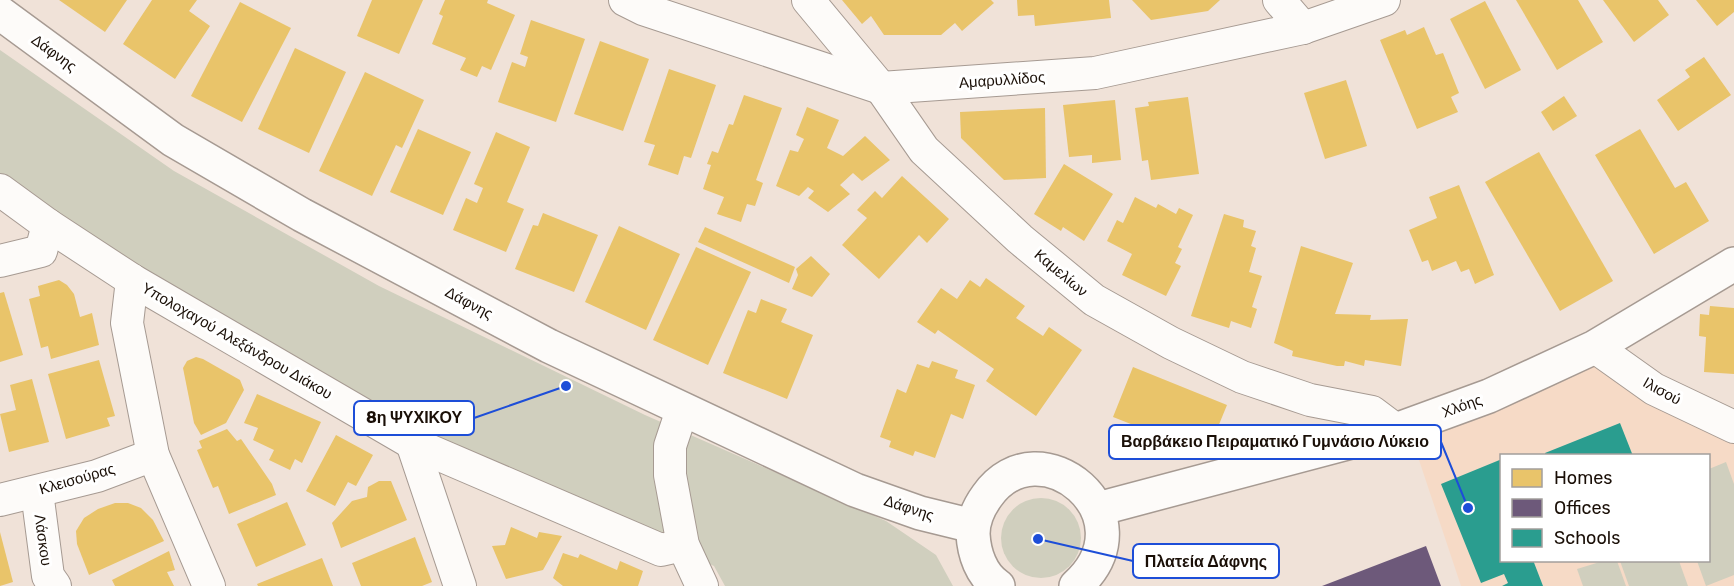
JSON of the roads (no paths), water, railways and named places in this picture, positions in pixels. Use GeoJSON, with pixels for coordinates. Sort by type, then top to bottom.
{"type":"FeatureCollection","features":[{"type":"Feature","properties":{"kind":"main road","name":"Δάφνης"},"geometry":{"type":"LineString","coordinates":[[0,13],[183,146],[302,215],[549,346],[855,490],[920,513],[973,526]]}},
{"type":"Feature","properties":{"kind":"main road","name":"Χλόης"},"geometry":{"type":"LineString","coordinates":[[1098,508],[1395,430],[1489,396],[1595,347],[1734,264]]}},
{"type":"Feature","properties":{"kind":"main road"},"geometry":{"type":"LineString","coordinates":[[998,586],[981,567],[974,547],[973,526],[979,506],[992,489],[1009,476],[1029,470],[1050,470],[1070,477],[1086,491],[1098,508],[1103,531],[1100,554],[1089,575],[1077,586]]}},
{"type":"Feature","properties":{"kind":"street","name":"Αμαρυλλίδος"},"geometry":{"type":"LineString","coordinates":[[625,0],[643,9],[881,88],[1095,73],[1303,28],[1384,0]]}},
{"type":"Feature","properties":{"kind":"street","name":"Καμελίων"},"geometry":{"type":"LineString","coordinates":[[808,0],[881,88],[924,150],[1020,239],[1094,300],[1171,343],[1242,377],[1310,400],[1372,412],[1395,430]]}},
{"type":"Feature","properties":{"kind":"street"},"geometry":{"type":"LineString","coordinates":[[1279,0],[1303,28]]}},
{"type":"Feature","properties":{"kind":"street","name":"Υπολοχαγού Αλεξάνδρου Διάκου"},"geometry":{"type":"LineString","coordinates":[[0,190],[48,225],[132,280],[412,442],[661,550],[683,545]]}},
{"type":"Feature","properties":{"kind":"street"},"geometry":{"type":"LineString","coordinates":[[0,261],[41,251],[48,225]]}},
{"type":"Feature","properties":{"kind":"street"},"geometry":{"type":"LineString","coordinates":[[132,280],[127,323],[153,455],[209,586]]}},
{"type":"Feature","properties":{"kind":"street","name":"Ιλισού"},"geometry":{"type":"LineString","coordinates":[[1595,347],[1654,389],[1734,427]]}},
{"type":"Feature","properties":{"kind":"street"},"geometry":{"type":"LineString","coordinates":[[682,410],[670,446],[670,475],[683,545],[702,586]]}},
{"type":"Feature","properties":{"kind":"street"},"geometry":{"type":"LineString","coordinates":[[412,442],[460,586]]}},
{"type":"Feature","properties":{"kind":"street","name":"Κλεισούρας"},"geometry":{"type":"LineString","coordinates":[[0,500],[97,476],[153,455]]}},
{"type":"Feature","properties":{"kind":"street","name":"Λάσκου"},"geometry":{"type":"LineString","coordinates":[[37,492],[48,576],[54,586]]}},
{"type":"Feature","properties":{"kind":"place","name":"8η ΨΥΧΙΚΟΥ"},"geometry":{"type":"Point","coordinates":[566,386]}},
{"type":"Feature","properties":{"kind":"place","name":"Βαρβάκειο Πειραματικό Γυμνάσιο Λύκειο"},"geometry":{"type":"Point","coordinates":[1468,508]}},
{"type":"Feature","properties":{"kind":"place","name":"Πλατεία Δάφνης"},"geometry":{"type":"Point","coordinates":[1038,539]}}]}
